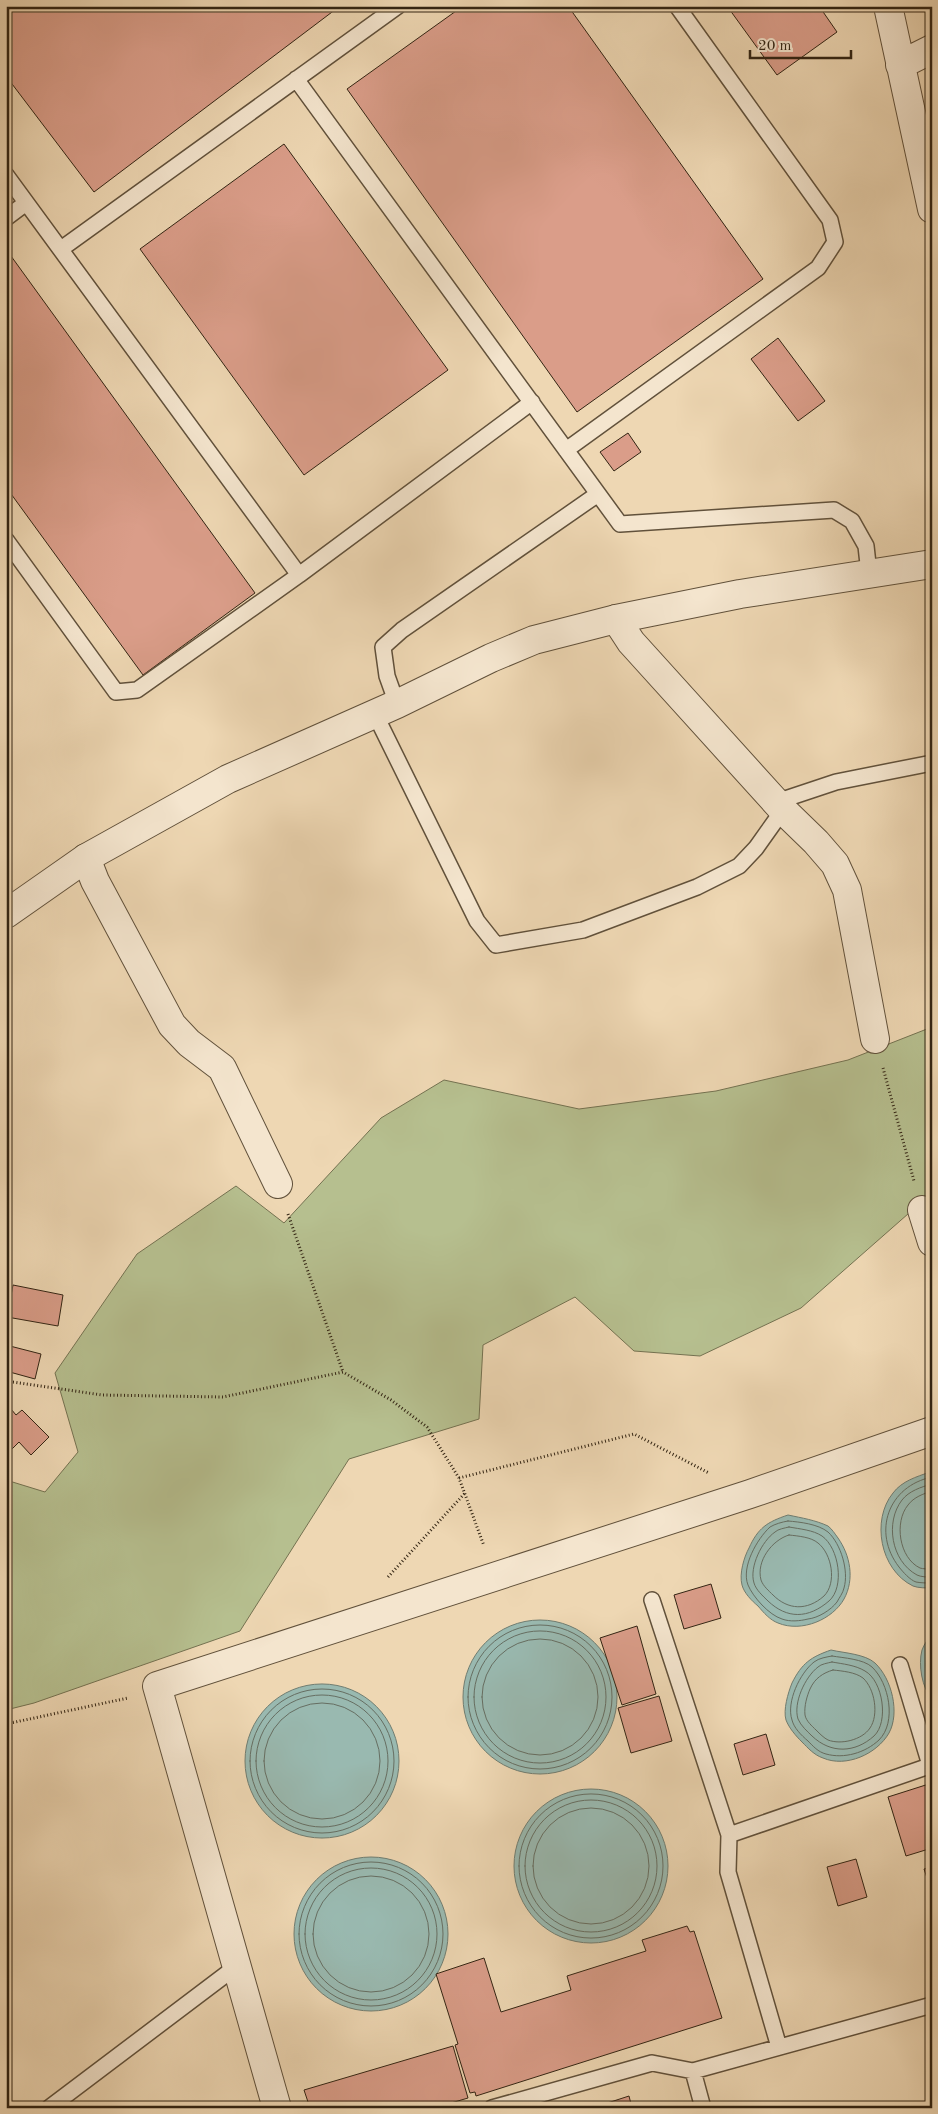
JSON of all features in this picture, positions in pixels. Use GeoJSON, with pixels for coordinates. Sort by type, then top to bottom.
{"type":"FeatureCollection","features":[{"type":"Feature","properties":{"kind":"street"},"geometry":{"type":"LineString","coordinates":[[888,6],[932,209]]}},
{"type":"Feature","properties":{"kind":"street"},"geometry":{"type":"LineString","coordinates":[[900,65],[932,50]]}},
{"type":"Feature","properties":{"kind":"street"},"geometry":{"type":"LineString","coordinates":[[6,914],[86,858],[228,779],[386,709],[491,658],[534,640],[616,619],[740,594],[932,564]]}},
{"type":"Feature","properties":{"kind":"street"},"geometry":{"type":"LineString","coordinates":[[616,619],[631,642],[719,737],[783,810],[816,842],[835,864],[847,890],[875,1039]]}},
{"type":"Feature","properties":{"kind":"street"},"geometry":{"type":"LineString","coordinates":[[86,858],[95,881],[172,1025],[189,1043],[222,1068],[278,1184]]}},
{"type":"Feature","properties":{"kind":"street"},"geometry":{"type":"LineString","coordinates":[[922,1210],[932,1242]]}},
{"type":"Feature","properties":{"kind":"street"},"geometry":{"type":"LineString","coordinates":[[277,2108],[157,1686],[495,1578],[932,1432]]}},
{"type":"Feature","properties":{"kind":"lane"},"geometry":{"type":"LineString","coordinates":[[61,249],[398,6]]}},
{"type":"Feature","properties":{"kind":"lane"},"geometry":{"type":"LineString","coordinates":[[566,450],[818,268],[835,242],[830,220],[676,6]]}},
{"type":"Feature","properties":{"kind":"lane"},"geometry":{"type":"LineString","coordinates":[[296,78],[620,524],[834,510],[852,521],[866,546],[869,573]]}},
{"type":"Feature","properties":{"kind":"lane"},"geometry":{"type":"LineString","coordinates":[[6,175],[300,575]]}},
{"type":"Feature","properties":{"kind":"lane"},"geometry":{"type":"LineString","coordinates":[[6,218],[26,203]]}},
{"type":"Feature","properties":{"kind":"lane"},"geometry":{"type":"LineString","coordinates":[[6,540],[116,692],[137,690],[300,575],[532,402]]}},
{"type":"Feature","properties":{"kind":"lane"},"geometry":{"type":"LineString","coordinates":[[598,494],[402,630],[382,647],[387,676],[386,709],[477,921],[496,945],[582,930],[697,887],[739,866],[756,848],[783,810],[785,799],[836,782],[932,763]]}},
{"type":"Feature","properties":{"kind":"lane"},"geometry":{"type":"LineString","coordinates":[[652,1600],[729,1835],[728,1872],[780,2047]]}},
{"type":"Feature","properties":{"kind":"lane"},"geometry":{"type":"LineString","coordinates":[[729,1835],[931,1765],[900,1665]]}},
{"type":"Feature","properties":{"kind":"lane"},"geometry":{"type":"LineString","coordinates":[[50,2108],[237,1966]]}},
{"type":"Feature","properties":{"kind":"lane"},"geometry":{"type":"LineString","coordinates":[[492,2108],[652,2063],[693,2071],[932,2005]]}},
{"type":"Feature","properties":{"kind":"lane"},"geometry":{"type":"LineString","coordinates":[[693,2071],[703,2108]]}},
{"type":"Feature","properties":{"kind":"path"},"geometry":{"type":"LineString","coordinates":[[875,1039],[922,1210]]}},
{"type":"Feature","properties":{"kind":"path"},"geometry":{"type":"LineString","coordinates":[[278,1184],[343,1372],[391,1400],[427,1427],[460,1478],[495,1578]]}},
{"type":"Feature","properties":{"kind":"path"},"geometry":{"type":"LineString","coordinates":[[6,1380],[102,1395],[223,1396],[343,1372]]}},
{"type":"Feature","properties":{"kind":"path"},"geometry":{"type":"LineString","coordinates":[[460,1478],[634,1434],[750,1494]]}},
{"type":"Feature","properties":{"kind":"path"},"geometry":{"type":"LineString","coordinates":[[384,1584],[395,1568],[466,1492]]}},
{"type":"Feature","properties":{"kind":"path"},"geometry":{"type":"LineString","coordinates":[[6,1724],[158,1691]]}},
{"type":"Feature","properties":{"kind":"green space"},"geometry":{"type":"Polygon","coordinates":[[[932,1027],[932,1186],[925,1199],[801,1308],[700,1356],[634,1351],[575,1297],[483,1345],[479,1419],[349,1459],[240,1631],[34,1703],[6,1710],[6,1480],[45,1492],[78,1452],[55,1373],[137,1254],[236,1186],[284,1223],[381,1118],[444,1080],[579,1109],[716,1091],[848,1060],[932,1027]]]}},
{"type":"Feature","properties":{"kind":"water"},"geometry":{"type":"Polygon","coordinates":[[[930,1472],[932,1473],[932,1588],[922,1588],[913,1586],[902,1579],[893,1569],[886,1557],[882,1544],[881,1530],[886,1504],[893,1493],[905,1482],[930,1472]]]}},
{"type":"Feature","properties":{"kind":"water"},"geometry":{"type":"Polygon","coordinates":[[[788,1515],[828,1526],[835,1533],[846,1552],[850,1567],[847,1591],[839,1606],[825,1618],[807,1625],[787,1626],[770,1618],[746,1594],[741,1581],[744,1561],[756,1535],[769,1523],[788,1515]]]}},
{"type":"Feature","properties":{"kind":"water"},"geometry":{"type":"Polygon","coordinates":[[[540,1620],[555,1621],[570,1626],[595,1642],[611,1667],[616,1682],[616,1712],[611,1727],[595,1752],[570,1768],[555,1773],[540,1774],[525,1773],[510,1768],[485,1752],[469,1727],[464,1712],[463,1697],[464,1682],[469,1667],[485,1642],[510,1626],[525,1621],[540,1620]]]}},
{"type":"Feature","properties":{"kind":"water"},"geometry":{"type":"Polygon","coordinates":[[[932,1633],[932,1699],[923,1683],[920,1662],[922,1650],[932,1633]]]}},
{"type":"Feature","properties":{"kind":"water"},"geometry":{"type":"Polygon","coordinates":[[[831,1650],[860,1656],[875,1663],[890,1687],[894,1706],[892,1725],[884,1741],[869,1753],[851,1760],[832,1761],[817,1755],[795,1735],[785,1716],[789,1692],[800,1670],[813,1658],[831,1650]]]}},
{"type":"Feature","properties":{"kind":"water"},"geometry":{"type":"Polygon","coordinates":[[[322,1684],[337,1685],[352,1690],[377,1706],[393,1731],[398,1746],[398,1776],[393,1791],[377,1816],[352,1832],[337,1837],[322,1838],[307,1837],[292,1832],[267,1816],[251,1791],[246,1776],[245,1761],[246,1746],[251,1731],[267,1706],[292,1690],[307,1685],[322,1684]]]}},
{"type":"Feature","properties":{"kind":"water"},"geometry":{"type":"Polygon","coordinates":[[[591,1789],[606,1790],[621,1795],[646,1811],[662,1836],[667,1851],[667,1881],[662,1896],[646,1921],[621,1937],[606,1942],[591,1943],[576,1942],[561,1937],[536,1921],[520,1896],[515,1881],[514,1866],[515,1851],[520,1836],[536,1811],[561,1795],[576,1790],[591,1789]]]}},
{"type":"Feature","properties":{"kind":"water"},"geometry":{"type":"Polygon","coordinates":[[[371,1857],[386,1858],[401,1863],[426,1879],[442,1904],[447,1919],[447,1949],[442,1964],[426,1989],[401,2005],[386,2010],[371,2011],[356,2010],[341,2005],[316,1989],[300,1964],[295,1949],[294,1934],[295,1919],[300,1904],[316,1879],[341,1863],[356,1858],[371,1857]]]}},
{"type":"Feature","properties":{"kind":"building"},"geometry":{"type":"Polygon","coordinates":[[[6,6],[340,6],[94,192],[6,76],[6,6]]]}},
{"type":"Feature","properties":{"kind":"building"},"geometry":{"type":"Polygon","coordinates":[[[463,6],[568,6],[763,279],[577,412],[347,89],[463,6]]]}},
{"type":"Feature","properties":{"kind":"building"},"geometry":{"type":"Polygon","coordinates":[[[727,6],[819,6],[837,32],[777,75],[727,6]]]}},
{"type":"Feature","properties":{"kind":"building"},"geometry":{"type":"Polygon","coordinates":[[[284,144],[448,370],[304,475],[140,249],[284,144]]]}},
{"type":"Feature","properties":{"kind":"building"},"geometry":{"type":"Polygon","coordinates":[[[11,256],[255,593],[143,675],[6,487],[6,260],[11,256]]]}},
{"type":"Feature","properties":{"kind":"building"},"geometry":{"type":"Polygon","coordinates":[[[778,338],[825,401],[798,421],[751,359],[778,338]]]}},
{"type":"Feature","properties":{"kind":"building"},"geometry":{"type":"Polygon","coordinates":[[[628,433],[641,452],[614,471],[600,452],[628,433]]]}},
{"type":"Feature","properties":{"kind":"building"},"geometry":{"type":"Polygon","coordinates":[[[13,1285],[63,1295],[58,1326],[7,1317],[13,1285]]]}},
{"type":"Feature","properties":{"kind":"building"},"geometry":{"type":"Polygon","coordinates":[[[6,1345],[41,1354],[35,1379],[6,1371],[6,1345]]]}},
{"type":"Feature","properties":{"kind":"building"},"geometry":{"type":"Polygon","coordinates":[[[11,1409],[16,1415],[22,1410],[49,1437],[31,1455],[19,1442],[8,1453],[6,1451],[6,1415],[11,1409]]]}},
{"type":"Feature","properties":{"kind":"building"},"geometry":{"type":"Polygon","coordinates":[[[711,1584],[721,1618],[684,1629],[674,1595],[711,1584]]]}},
{"type":"Feature","properties":{"kind":"building"},"geometry":{"type":"Polygon","coordinates":[[[637,1626],[656,1694],[622,1705],[600,1638],[637,1626]]]}},
{"type":"Feature","properties":{"kind":"building"},"geometry":{"type":"Polygon","coordinates":[[[659,1696],[672,1741],[631,1753],[618,1708],[659,1696]]]}},
{"type":"Feature","properties":{"kind":"building"},"geometry":{"type":"Polygon","coordinates":[[[766,1734],[775,1765],[743,1775],[734,1744],[766,1734]]]}},
{"type":"Feature","properties":{"kind":"building"},"geometry":{"type":"Polygon","coordinates":[[[932,1783],[932,1848],[906,1856],[888,1797],[932,1783]]]}},
{"type":"Feature","properties":{"kind":"building"},"geometry":{"type":"Polygon","coordinates":[[[856,1859],[867,1897],[838,1906],[827,1867],[856,1859]]]}},
{"type":"Feature","properties":{"kind":"building"},"geometry":{"type":"Polygon","coordinates":[[[932,1867],[932,1893],[924,1869],[932,1867]]]}},
{"type":"Feature","properties":{"kind":"building"},"geometry":{"type":"Polygon","coordinates":[[[687,1926],[690,1932],[694,1931],[722,2018],[476,2096],[475,2092],[470,2093],[455,2045],[458,2044],[436,1974],[484,1958],[501,2012],[571,1990],[567,1976],[646,1951],[642,1940],[687,1926]]]}},
{"type":"Feature","properties":{"kind":"building"},"geometry":{"type":"Polygon","coordinates":[[[453,2046],[468,2098],[434,2108],[310,2108],[304,2090],[453,2046]]]}},
{"type":"Feature","properties":{"kind":"building"},"geometry":{"type":"Polygon","coordinates":[[[629,2096],[632,2108],[592,2108],[629,2096]]]}}]}
